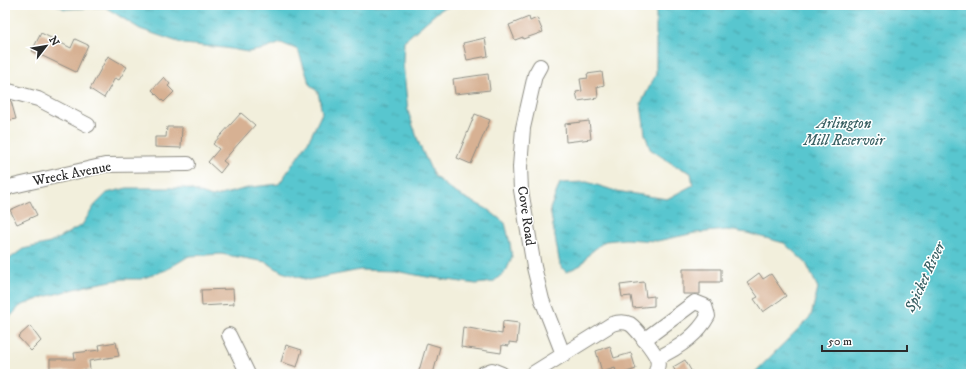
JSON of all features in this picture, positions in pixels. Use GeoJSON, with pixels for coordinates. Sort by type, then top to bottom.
{"type":"FeatureCollection","features":[{"type":"Feature","properties":{"kind":"street","name":"Cove Road"},"geometry":{"type":"LineString","coordinates":[[538,71],[523,128],[520,167],[522,190],[534,267],[542,300],[563,354]]}},
{"type":"Feature","properties":{"kind":"street"},"geometry":{"type":"LineString","coordinates":[[5,90],[38,99],[88,125]]}},
{"type":"Feature","properties":{"kind":"street","name":"Wreck Avenue"},"geometry":{"type":"LineString","coordinates":[[5,190],[9,187],[105,165],[188,164]]}},
{"type":"Feature","properties":{"kind":"street"},"geometry":{"type":"LineString","coordinates":[[644,340],[695,302],[704,306],[708,316],[703,325],[693,336],[657,358]]}},
{"type":"Feature","properties":{"kind":"street"},"geometry":{"type":"LineString","coordinates":[[532,374],[618,322],[630,324],[657,358],[658,364],[655,374]]}},
{"type":"Feature","properties":{"kind":"street"},"geometry":{"type":"LineString","coordinates":[[229,335],[248,374]]}},
{"type":"Feature","properties":{"kind":"street"},"geometry":{"type":"LineString","coordinates":[[482,374],[492,370],[502,374]]}},
{"type":"Feature","properties":{"kind":"water"},"geometry":{"type":"Polygon","coordinates":[[[57,5],[457,5],[441,9],[404,41],[403,63],[408,111],[420,146],[434,176],[454,192],[487,209],[505,223],[512,258],[506,271],[493,282],[476,284],[395,271],[360,270],[308,280],[282,272],[266,262],[221,254],[189,256],[166,270],[141,279],[123,279],[90,285],[44,297],[20,306],[10,317],[5,318],[5,262],[23,249],[50,243],[82,225],[95,205],[107,193],[127,188],[186,188],[212,197],[252,187],[279,184],[308,142],[322,113],[318,92],[310,85],[298,50],[281,43],[265,49],[248,52],[184,44],[140,29],[105,7],[65,9],[57,5]]]}},
{"type":"Feature","properties":{"kind":"water","name":"Arlington Mill Reservoir"},"geometry":{"type":"Polygon","coordinates":[[[656,5],[971,5],[971,374],[753,374],[811,316],[818,288],[806,263],[784,243],[747,233],[727,230],[695,233],[657,241],[625,239],[605,241],[590,253],[581,265],[566,272],[560,265],[550,209],[560,183],[587,182],[616,191],[667,199],[693,185],[691,173],[674,165],[650,149],[645,134],[641,103],[656,74],[656,5]]]}},
{"type":"Feature","properties":{"kind":"building"},"geometry":{"type":"Polygon","coordinates":[[[529,17],[530,21],[537,18],[543,32],[523,39],[523,37],[515,40],[509,25],[529,17]]]}},
{"type":"Feature","properties":{"kind":"building"},"geometry":{"type":"Polygon","coordinates":[[[41,33],[71,48],[75,39],[88,45],[76,72],[32,51],[41,33]]]}},
{"type":"Feature","properties":{"kind":"building"},"geometry":{"type":"Polygon","coordinates":[[[485,38],[488,56],[467,60],[463,43],[485,38]]]}},
{"type":"Feature","properties":{"kind":"building"},"geometry":{"type":"Polygon","coordinates":[[[108,56],[127,67],[119,80],[115,78],[104,98],[90,89],[108,56]]]}},
{"type":"Feature","properties":{"kind":"building"},"geometry":{"type":"Polygon","coordinates":[[[602,72],[604,85],[597,87],[598,98],[578,101],[576,92],[582,91],[580,79],[588,78],[587,74],[602,72]]]}},
{"type":"Feature","properties":{"kind":"building"},"geometry":{"type":"Polygon","coordinates":[[[488,74],[490,90],[455,94],[453,79],[488,74]]]}},
{"type":"Feature","properties":{"kind":"building"},"geometry":{"type":"Polygon","coordinates":[[[164,77],[170,84],[168,86],[174,92],[164,102],[152,90],[164,77]]]}},
{"type":"Feature","properties":{"kind":"building"},"geometry":{"type":"Polygon","coordinates":[[[5,99],[11,101],[16,119],[5,121],[5,99]]]}},
{"type":"Feature","properties":{"kind":"building"},"geometry":{"type":"Polygon","coordinates":[[[241,113],[255,125],[223,161],[227,164],[220,173],[208,162],[219,149],[213,144],[241,113]]]}},
{"type":"Feature","properties":{"kind":"building"},"geometry":{"type":"Polygon","coordinates":[[[475,114],[490,120],[471,164],[457,158],[475,114]]]}},
{"type":"Feature","properties":{"kind":"building"},"geometry":{"type":"Polygon","coordinates":[[[589,121],[591,139],[566,142],[565,124],[589,121]]]}},
{"type":"Feature","properties":{"kind":"building"},"geometry":{"type":"Polygon","coordinates":[[[167,127],[182,127],[181,148],[155,147],[155,137],[166,137],[167,127]]]}},
{"type":"Feature","properties":{"kind":"building"},"geometry":{"type":"Polygon","coordinates":[[[30,201],[37,215],[17,224],[10,210],[30,201]]]}},
{"type":"Feature","properties":{"kind":"building"},"geometry":{"type":"Polygon","coordinates":[[[683,269],[721,269],[721,282],[700,282],[700,294],[683,294],[683,269]]]}},
{"type":"Feature","properties":{"kind":"building"},"geometry":{"type":"Polygon","coordinates":[[[759,273],[763,279],[771,274],[786,296],[763,312],[754,299],[758,297],[747,282],[759,273]]]}},
{"type":"Feature","properties":{"kind":"building"},"geometry":{"type":"Polygon","coordinates":[[[644,282],[646,297],[654,296],[654,306],[633,308],[631,296],[622,297],[620,285],[644,282]]]}},
{"type":"Feature","properties":{"kind":"building"},"geometry":{"type":"Polygon","coordinates":[[[233,289],[234,304],[202,306],[201,290],[233,289]]]}},
{"type":"Feature","properties":{"kind":"building"},"geometry":{"type":"Polygon","coordinates":[[[503,321],[519,323],[517,343],[509,342],[509,346],[502,345],[501,353],[461,347],[463,327],[502,334],[503,321]]]}},
{"type":"Feature","properties":{"kind":"building"},"geometry":{"type":"Polygon","coordinates":[[[30,326],[41,341],[31,351],[18,337],[30,326]]]}},
{"type":"Feature","properties":{"kind":"building"},"geometry":{"type":"Polygon","coordinates":[[[116,342],[119,356],[89,361],[90,370],[50,372],[50,359],[75,359],[74,353],[100,350],[99,345],[116,342]]]}},
{"type":"Feature","properties":{"kind":"building"},"geometry":{"type":"Polygon","coordinates":[[[427,343],[440,347],[433,374],[418,374],[427,343]]]}},
{"type":"Feature","properties":{"kind":"building"},"geometry":{"type":"Polygon","coordinates":[[[286,345],[302,350],[297,367],[281,362],[286,345]]]}},
{"type":"Feature","properties":{"kind":"building"},"geometry":{"type":"Polygon","coordinates":[[[610,346],[614,358],[631,353],[636,369],[621,374],[617,374],[615,368],[602,372],[596,351],[610,346]]]}},
{"type":"Feature","properties":{"kind":"building"},"geometry":{"type":"Polygon","coordinates":[[[685,360],[693,374],[677,374],[673,367],[685,360]]]}},
{"type":"Feature","properties":{"kind":"water label","name":"Spicket River"},"geometry":{"type":"Point","coordinates":[925,277]}}]}
